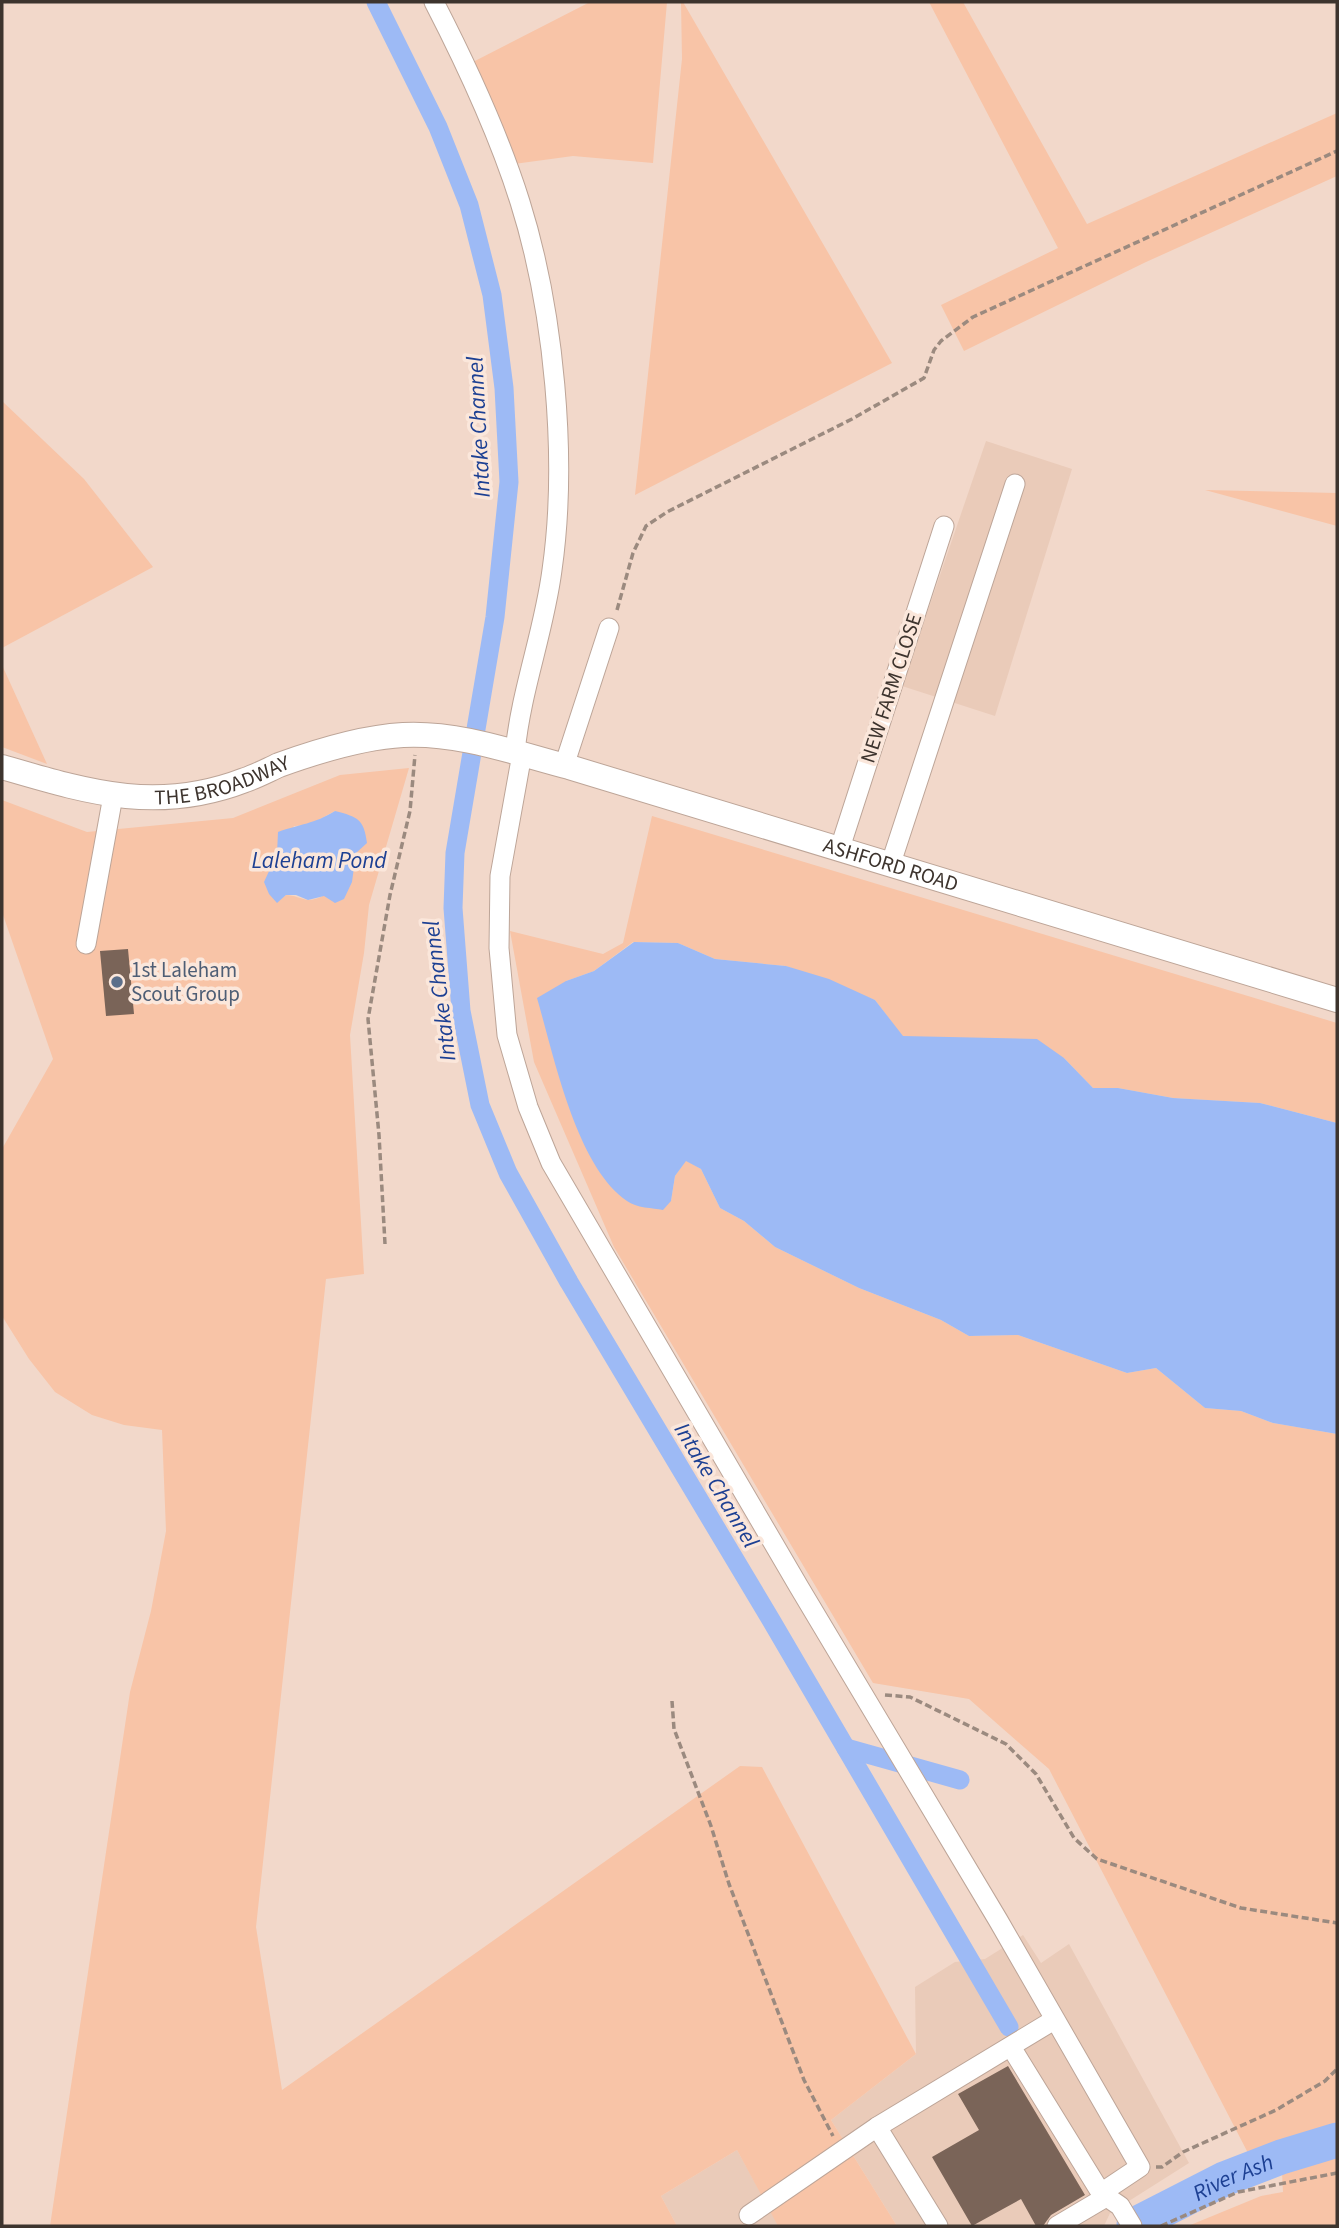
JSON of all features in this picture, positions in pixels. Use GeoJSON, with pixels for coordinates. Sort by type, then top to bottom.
{"type":"FeatureCollection","features":[{"type":"Feature","properties":{"kind":"main road","name":"THE BROADWAY"},"geometry":{"type":"LineString","coordinates":[[2,767],[113,796],[138,799],[170,798],[207,792],[245,781],[322,751],[401,735],[442,737]]}},
{"type":"Feature","properties":{"kind":"main road","name":"ASHFORD ROAD"},"geometry":{"type":"LineString","coordinates":[[442,737],[564,766],[1337,1000]]}},
{"type":"Feature","properties":{"kind":"street"},"geometry":{"type":"LineString","coordinates":[[434,2],[467,67],[520,201],[541,290],[555,387],[558,489],[553,569],[547,605],[518,723],[500,876],[499,948],[507,1035],[528,1107],[551,1163],[1140,2167],[1057,2226]]}},
{"type":"Feature","properties":{"kind":"street"},"geometry":{"type":"LineString","coordinates":[[890,866],[1015,484]]}},
{"type":"Feature","properties":{"kind":"street","name":"NEW FARM CLOSE"},"geometry":{"type":"LineString","coordinates":[[839,851],[944,526]]}},
{"type":"Feature","properties":{"kind":"street"},"geometry":{"type":"LineString","coordinates":[[564,766],[609,628]]}},
{"type":"Feature","properties":{"kind":"street"},"geometry":{"type":"LineString","coordinates":[[86,944],[113,796]]}},
{"type":"Feature","properties":{"kind":"street"},"geometry":{"type":"LineString","coordinates":[[749,2216],[842,2154],[877,2127],[1055,2020]]}},
{"type":"Feature","properties":{"kind":"street"},"geometry":{"type":"LineString","coordinates":[[1011,2047],[1103,2195],[1120,2206],[1132,2226]]}},
{"type":"Feature","properties":{"kind":"street"},"geometry":{"type":"LineString","coordinates":[[877,2127],[938,2226]]}},
{"type":"Feature","properties":{"kind":"path"},"geometry":{"type":"LineString","coordinates":[[609,628],[618,607],[633,553],[646,526],[667,512],[852,419],[924,378],[934,350],[941,341],[973,317],[1337,151]]}},
{"type":"Feature","properties":{"kind":"path"},"geometry":{"type":"LineString","coordinates":[[385,1244],[379,1135],[368,1019],[390,895],[410,811],[416,735]]}},
{"type":"Feature","properties":{"kind":"path"},"geometry":{"type":"LineString","coordinates":[[863,1693],[909,1697],[1006,1744],[1036,1774],[1074,1838],[1097,1859],[1241,1908],[1337,1923]]}},
{"type":"Feature","properties":{"kind":"path"},"geometry":{"type":"LineString","coordinates":[[672,1701],[674,1729],[711,1826],[729,1884],[804,2080],[842,2154]]}},
{"type":"Feature","properties":{"kind":"path"},"geometry":{"type":"LineString","coordinates":[[1140,2167],[1162,2167],[1183,2152],[1276,2110],[1325,2081],[1337,2069]]}},
{"type":"Feature","properties":{"kind":"path"},"geometry":{"type":"LineString","coordinates":[[1161,2226],[1238,2192],[1337,2173]]}},
{"type":"Feature","properties":{"kind":"shaded area"},"geometry":{"type":"Polygon","coordinates":[[[590,2],[667,2],[653,163],[573,156],[514,164],[471,63],[590,2]]]}},
{"type":"Feature","properties":{"kind":"shaded area"},"geometry":{"type":"Polygon","coordinates":[[[681,2],[892,363],[635,495],[682,59],[681,2]]]}},
{"type":"Feature","properties":{"kind":"shaded area"},"geometry":{"type":"Polygon","coordinates":[[[929,2],[963,2],[1087,224],[1337,113],[1337,176],[1146,262],[964,351],[941,305],[1058,248],[929,2]]]}},
{"type":"Feature","properties":{"kind":"shaded area"},"geometry":{"type":"Polygon","coordinates":[[[2,401],[84,479],[153,567],[2,648],[2,401]]]}},
{"type":"Feature","properties":{"kind":"shaded area"},"geometry":{"type":"Polygon","coordinates":[[[986,441],[1072,469],[995,716],[902,686],[986,441]]]}},
{"type":"Feature","properties":{"kind":"shaded area"},"geometry":{"type":"Polygon","coordinates":[[[1205,490],[1337,493],[1337,526],[1205,490]]]}},
{"type":"Feature","properties":{"kind":"shaded area"},"geometry":{"type":"Polygon","coordinates":[[[2,665],[47,764],[2,747],[2,665]]]}},
{"type":"Feature","properties":{"kind":"shaded area"},"geometry":{"type":"Polygon","coordinates":[[[409,768],[369,905],[350,1035],[364,1274],[326,1279],[256,1927],[282,2090],[740,1766],[762,1767],[916,2054],[831,2120],[897,2226],[778,2226],[737,2150],[661,2196],[677,2226],[50,2226],[130,1692],[151,1611],[166,1531],[162,1430],[124,1425],[92,1415],[55,1392],[29,1359],[2,1316],[2,1149],[53,1059],[2,912],[2,800],[87,832],[233,818],[340,775],[409,768]],[[335,811],[309,825],[294,826],[270,867],[277,902],[286,895],[308,900],[322,896],[356,866],[356,853],[335,811]]]}},
{"type":"Feature","properties":{"kind":"shaded area"},"geometry":{"type":"Polygon","coordinates":[[[652,816],[1337,1023],[1337,1123],[1260,1103],[1173,1098],[1118,1088],[1093,1088],[1064,1058],[902,1036],[875,1000],[786,966],[715,959],[678,943],[633,942],[594,971],[566,981],[671,1201],[675,1176],[686,1160],[701,1169],[720,1208],[744,1221],[775,1247],[859,1288],[941,1320],[969,1336],[1018,1335],[1127,1373],[1156,1368],[1205,1408],[1241,1411],[1273,1423],[1337,1434],[1337,2122],[1248,2153],[1049,1769],[969,1699],[873,1683],[614,1247],[534,1062],[510,931],[603,954],[623,943],[652,816]]]}},
{"type":"Feature","properties":{"kind":"shaded area"},"geometry":{"type":"Polygon","coordinates":[[[1023,1935],[1041,1963],[1069,1944],[1189,2163],[1110,2213],[1104,2226],[897,2226],[831,2120],[916,2054],[915,1987],[955,1962],[985,1959],[1023,1935]]]}},
{"type":"Feature","properties":{"kind":"shaded area"},"geometry":{"type":"Polygon","coordinates":[[[737,2150],[779,2226],[677,2226],[661,2196],[737,2150]]]}},
{"type":"Feature","properties":{"kind":"shaded area"},"geometry":{"type":"Polygon","coordinates":[[[1337,2150],[1337,2226],[1188,2226],[1261,2196],[1283,2192],[1282,2172],[1337,2150]]]}},
{"type":"Feature","properties":{"kind":"water","name":"Laleham Pond"},"geometry":{"type":"Polygon","coordinates":[[[335,811],[359,820],[367,843],[356,853],[352,882],[344,899],[335,903],[324,896],[308,900],[296,895],[286,895],[277,903],[264,882],[277,854],[278,832],[314,821],[335,811]]]}},
{"type":"Feature","properties":{"kind":"water"},"geometry":{"type":"Polygon","coordinates":[[[634,942],[678,943],[715,959],[786,966],[829,979],[875,1000],[903,1036],[1037,1039],[1064,1058],[1093,1088],[1118,1088],[1173,1098],[1260,1103],[1337,1123],[1337,1434],[1273,1423],[1241,1411],[1205,1408],[1156,1368],[1127,1373],[1018,1335],[969,1336],[941,1320],[859,1288],[775,1247],[744,1221],[720,1208],[701,1169],[686,1161],[675,1176],[671,1201],[663,1210],[627,1201],[609,1185],[581,1137],[559,1078],[537,998],[566,981],[594,971],[634,942]]]}},
{"type":"Feature","properties":{"kind":"building","name":"1st Laleham Scout Group"},"geometry":{"type":"Polygon","coordinates":[[[128,949],[134,1014],[106,1016],[100,951],[128,949]]]}},
{"type":"Feature","properties":{"kind":"building"},"geometry":{"type":"Polygon","coordinates":[[[1008,2066],[1085,2195],[1051,2215],[1043,2226],[1036,2226],[1021,2199],[972,2226],[932,2157],[979,2130],[958,2094],[1008,2066]]]}},
{"type":"Feature","properties":{"kind":"waterway","name":"Intake Channel"},"geometry":{"type":"LineString","coordinates":[[376,2],[438,127],[469,205],[492,295],[504,388],[509,482],[495,617],[455,853],[453,908],[461,1011],[480,1105],[508,1173],[569,1282],[1009,2027]]}},
{"type":"Feature","properties":{"kind":"waterway"},"geometry":{"type":"LineString","coordinates":[[846,1748],[960,1780]]}},
{"type":"Feature","properties":{"kind":"waterway","name":"River Ash"},"geometry":{"type":"LineString","coordinates":[[1134,2225],[1224,2179],[1281,2157],[1337,2140]]}},
{"type":"Feature","properties":{"kind":"place","name":"1st Laleham Scout Group"},"geometry":{"type":"Point","coordinates":[117,982]}}]}
